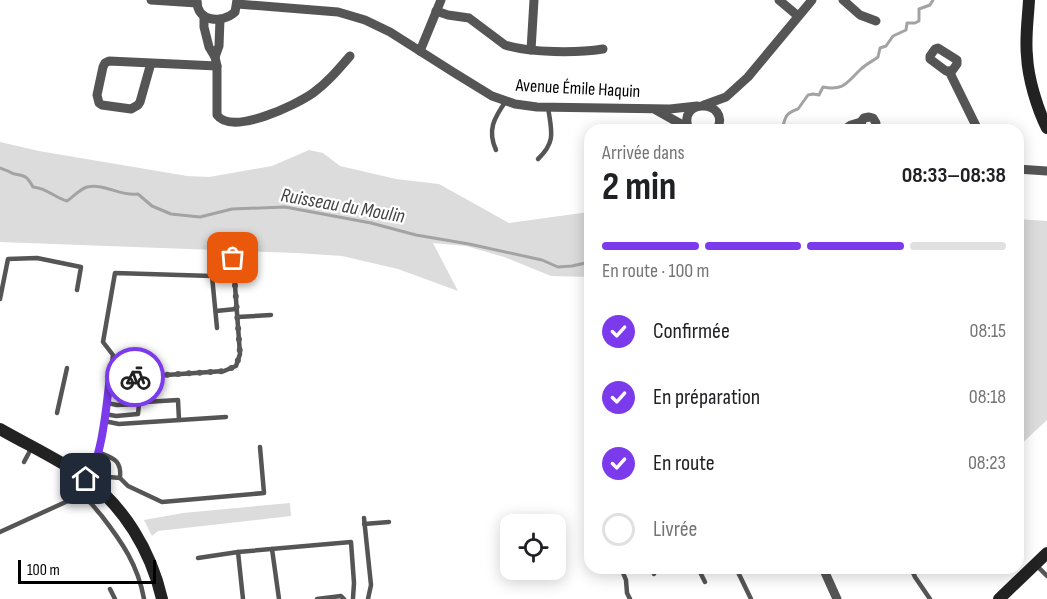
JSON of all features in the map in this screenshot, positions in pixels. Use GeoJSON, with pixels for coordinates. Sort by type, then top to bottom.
{"type":"FeatureCollection","features":[{"type":"Feature","properties":{"kind":"street"},"geometry":{"type":"LineString","coordinates":[[151,0],[197,1],[200,12],[204,16],[220,20],[228,18],[235,12],[237,2]]}},
{"type":"Feature","properties":{"kind":"street"},"geometry":{"type":"LineString","coordinates":[[420,51],[441,0]]}},
{"type":"Feature","properties":{"kind":"street"},"geometry":{"type":"LineString","coordinates":[[531,50],[534,0]]}},
{"type":"Feature","properties":{"kind":"street"},"geometry":{"type":"LineString","coordinates":[[779,0],[798,16]]}},
{"type":"Feature","properties":{"kind":"street"},"geometry":{"type":"LineString","coordinates":[[720,124],[726,97],[748,77],[812,0]]}},
{"type":"Feature","properties":{"kind":"street"},"geometry":{"type":"LineString","coordinates":[[843,0],[860,15],[876,21]]}},
{"type":"Feature","properties":{"kind":"street"},"geometry":{"type":"LineString","coordinates":[[1029,0],[1027,57],[1029,76],[1038,109],[1047,128]]}},
{"type":"Feature","properties":{"kind":"street","name":"Avenue Émile Haquin"},"geometry":{"type":"LineString","coordinates":[[237,2],[315,5],[365,20],[390,32],[492,96],[526,105],[687,108],[726,97]]}},
{"type":"Feature","properties":{"kind":"street"},"geometry":{"type":"LineString","coordinates":[[436,11],[469,18],[505,45],[531,50],[603,50]]}},
{"type":"Feature","properties":{"kind":"street"},"geometry":{"type":"LineString","coordinates":[[204,16],[209,47],[216,61]]}},
{"type":"Feature","properties":{"kind":"street"},"geometry":{"type":"LineString","coordinates":[[220,20],[216,61],[217,115],[230,123],[267,116],[303,100],[324,84],[350,56]]}},
{"type":"Feature","properties":{"kind":"street"},"geometry":{"type":"LineString","coordinates":[[151,63],[140,102],[135,108],[99,103],[97,95],[105,63],[109,61],[151,63],[216,61]]}},
{"type":"Feature","properties":{"kind":"street"},"geometry":{"type":"LineString","coordinates":[[949,71],[975,124]]}},
{"type":"Feature","properties":{"kind":"street"},"geometry":{"type":"LineString","coordinates":[[1036,99],[1047,115]]}},
{"type":"Feature","properties":{"kind":"street"},"geometry":{"type":"LineString","coordinates":[[687,124],[689,113],[700,106],[709,106],[717,112],[718,124]]}},
{"type":"Feature","properties":{"kind":"street","name":"Avenue Émile Haquin"},"geometry":{"type":"LineString","coordinates":[[654,108],[681,124]]}},
{"type":"Feature","properties":{"kind":"street"},"geometry":{"type":"LineString","coordinates":[[1024,169],[1047,171]]}},
{"type":"Feature","properties":{"kind":"street"},"geometry":{"type":"LineString","coordinates":[[0,430],[72,469],[115,506],[134,531],[155,574],[162,599]]}},
{"type":"Feature","properties":{"kind":"street"},"geometry":{"type":"LineString","coordinates":[[999,599],[1047,553]]}},
{"type":"Feature","properties":{"kind":"street"},"geometry":{"type":"LineString","coordinates":[[826,574],[837,599]]}},
{"type":"Feature","properties":{"kind":"lane"},"geometry":{"type":"LineString","coordinates":[[496,150],[492,130],[495,118],[506,101]]}},
{"type":"Feature","properties":{"kind":"lane"},"geometry":{"type":"LineString","coordinates":[[538,159],[544,153],[552,137],[548,106]]}},
{"type":"Feature","properties":{"kind":"lane"},"geometry":{"type":"LineString","coordinates":[[0,299],[8,259],[38,258],[81,267],[76,290]]}},
{"type":"Feature","properties":{"kind":"lane"},"geometry":{"type":"LineString","coordinates":[[110,376],[123,378],[224,371],[236,366],[240,354],[233,258]]}},
{"type":"Feature","properties":{"kind":"lane"},"geometry":{"type":"LineString","coordinates":[[86,479],[91,475],[98,452],[107,404],[113,355],[103,342],[115,273],[212,276],[218,328]]}},
{"type":"Feature","properties":{"kind":"lane"},"geometry":{"type":"LineString","coordinates":[[216,311],[236,309]]}},
{"type":"Feature","properties":{"kind":"lane"},"geometry":{"type":"LineString","coordinates":[[237,317],[271,315]]}},
{"type":"Feature","properties":{"kind":"lane"},"geometry":{"type":"LineString","coordinates":[[57,413],[67,368]]}},
{"type":"Feature","properties":{"kind":"lane"},"geometry":{"type":"LineString","coordinates":[[107,404],[178,400],[179,420]]}},
{"type":"Feature","properties":{"kind":"lane"},"geometry":{"type":"LineString","coordinates":[[105,414],[116,416],[138,414],[139,404]]}},
{"type":"Feature","properties":{"kind":"lane"},"geometry":{"type":"LineString","coordinates":[[104,421],[119,424],[226,417]]}},
{"type":"Feature","properties":{"kind":"lane"},"geometry":{"type":"LineString","coordinates":[[24,462],[32,447]]}},
{"type":"Feature","properties":{"kind":"lane"},"geometry":{"type":"LineString","coordinates":[[93,467],[109,477],[120,478],[128,486],[162,502],[264,493],[260,447]]}},
{"type":"Feature","properties":{"kind":"lane"},"geometry":{"type":"LineString","coordinates":[[98,452],[116,459],[121,470],[120,478]]}},
{"type":"Feature","properties":{"kind":"lane"},"geometry":{"type":"LineString","coordinates":[[0,532],[70,500],[86,499],[119,538],[132,562],[144,599]]}},
{"type":"Feature","properties":{"kind":"lane"},"geometry":{"type":"LineString","coordinates":[[368,599],[371,585],[364,521],[389,522]]}},
{"type":"Feature","properties":{"kind":"lane"},"geometry":{"type":"LineString","coordinates":[[119,538],[134,531]]}},
{"type":"Feature","properties":{"kind":"lane"},"geometry":{"type":"LineString","coordinates":[[198,558],[238,552],[351,542],[354,599]]}},
{"type":"Feature","properties":{"kind":"lane"},"geometry":{"type":"LineString","coordinates":[[272,549],[279,599]]}},
{"type":"Feature","properties":{"kind":"lane"},"geometry":{"type":"LineString","coordinates":[[238,552],[243,599]]}},
{"type":"Feature","properties":{"kind":"lane"},"geometry":{"type":"LineString","coordinates":[[1035,564],[1047,576]]}},
{"type":"Feature","properties":{"kind":"lane"},"geometry":{"type":"LineString","coordinates":[[624,574],[630,599]]}},
{"type":"Feature","properties":{"kind":"lane"},"geometry":{"type":"LineString","coordinates":[[702,574],[705,582]]}},
{"type":"Feature","properties":{"kind":"lane"},"geometry":{"type":"LineString","coordinates":[[739,574],[751,599]]}},
{"type":"Feature","properties":{"kind":"lane"},"geometry":{"type":"LineString","coordinates":[[914,574],[930,599]]}},
{"type":"Feature","properties":{"kind":"lane"},"geometry":{"type":"LineString","coordinates":[[110,589],[115,599]]}},
{"type":"Feature","properties":{"kind":"lane"},"geometry":{"type":"LineString","coordinates":[[317,599],[341,596],[344,599]]}},
{"type":"Feature","properties":{"kind":"shaded area"},"geometry":{"type":"Polygon","coordinates":[[[0,142],[39,151],[187,176],[209,177],[272,166],[309,150],[323,153],[340,166],[396,179],[439,184],[509,223],[584,213],[584,277],[551,276],[504,257],[466,246],[433,243],[458,291],[398,269],[342,256],[0,242],[0,142]]]}},
{"type":"Feature","properties":{"kind":"shaded area"},"geometry":{"type":"Polygon","coordinates":[[[1024,219],[1047,221],[1047,420],[1024,441],[1024,219]]]}},
{"type":"Feature","properties":{"kind":"shaded area"},"geometry":{"type":"Polygon","coordinates":[[[290,503],[291,516],[158,531],[152,536],[144,520],[183,513],[290,503]]]}},
{"type":"Feature","properties":{"kind":"waterway","name":"Ruisseau du Moulin"},"geometry":{"type":"LineString","coordinates":[[784,124],[786,116],[798,109],[808,95],[819,95],[823,87],[836,88],[845,84],[878,57],[880,48],[886,46],[893,36],[906,30],[907,23],[919,21],[919,9],[930,5],[933,0]]}},
{"type":"Feature","properties":{"kind":"waterway","name":"Ruisseau du Moulin"},"geometry":{"type":"LineString","coordinates":[[0,168],[24,176],[33,187],[43,189],[67,201],[84,188],[94,186],[125,194],[138,194],[152,206],[171,214],[200,217],[232,209],[285,207],[542,260],[558,267],[584,263]]}},
{"type":"Feature","properties":{"kind":"way so far"},"geometry":{"type":"LineString","coordinates":[[135,377],[224,371],[236,366],[240,354],[233,258]]}},
{"type":"Feature","properties":{"kind":"route"},"geometry":{"type":"LineString","coordinates":[[86,479],[91,475],[96,459],[106,412],[110,376],[135,377]]}}]}
